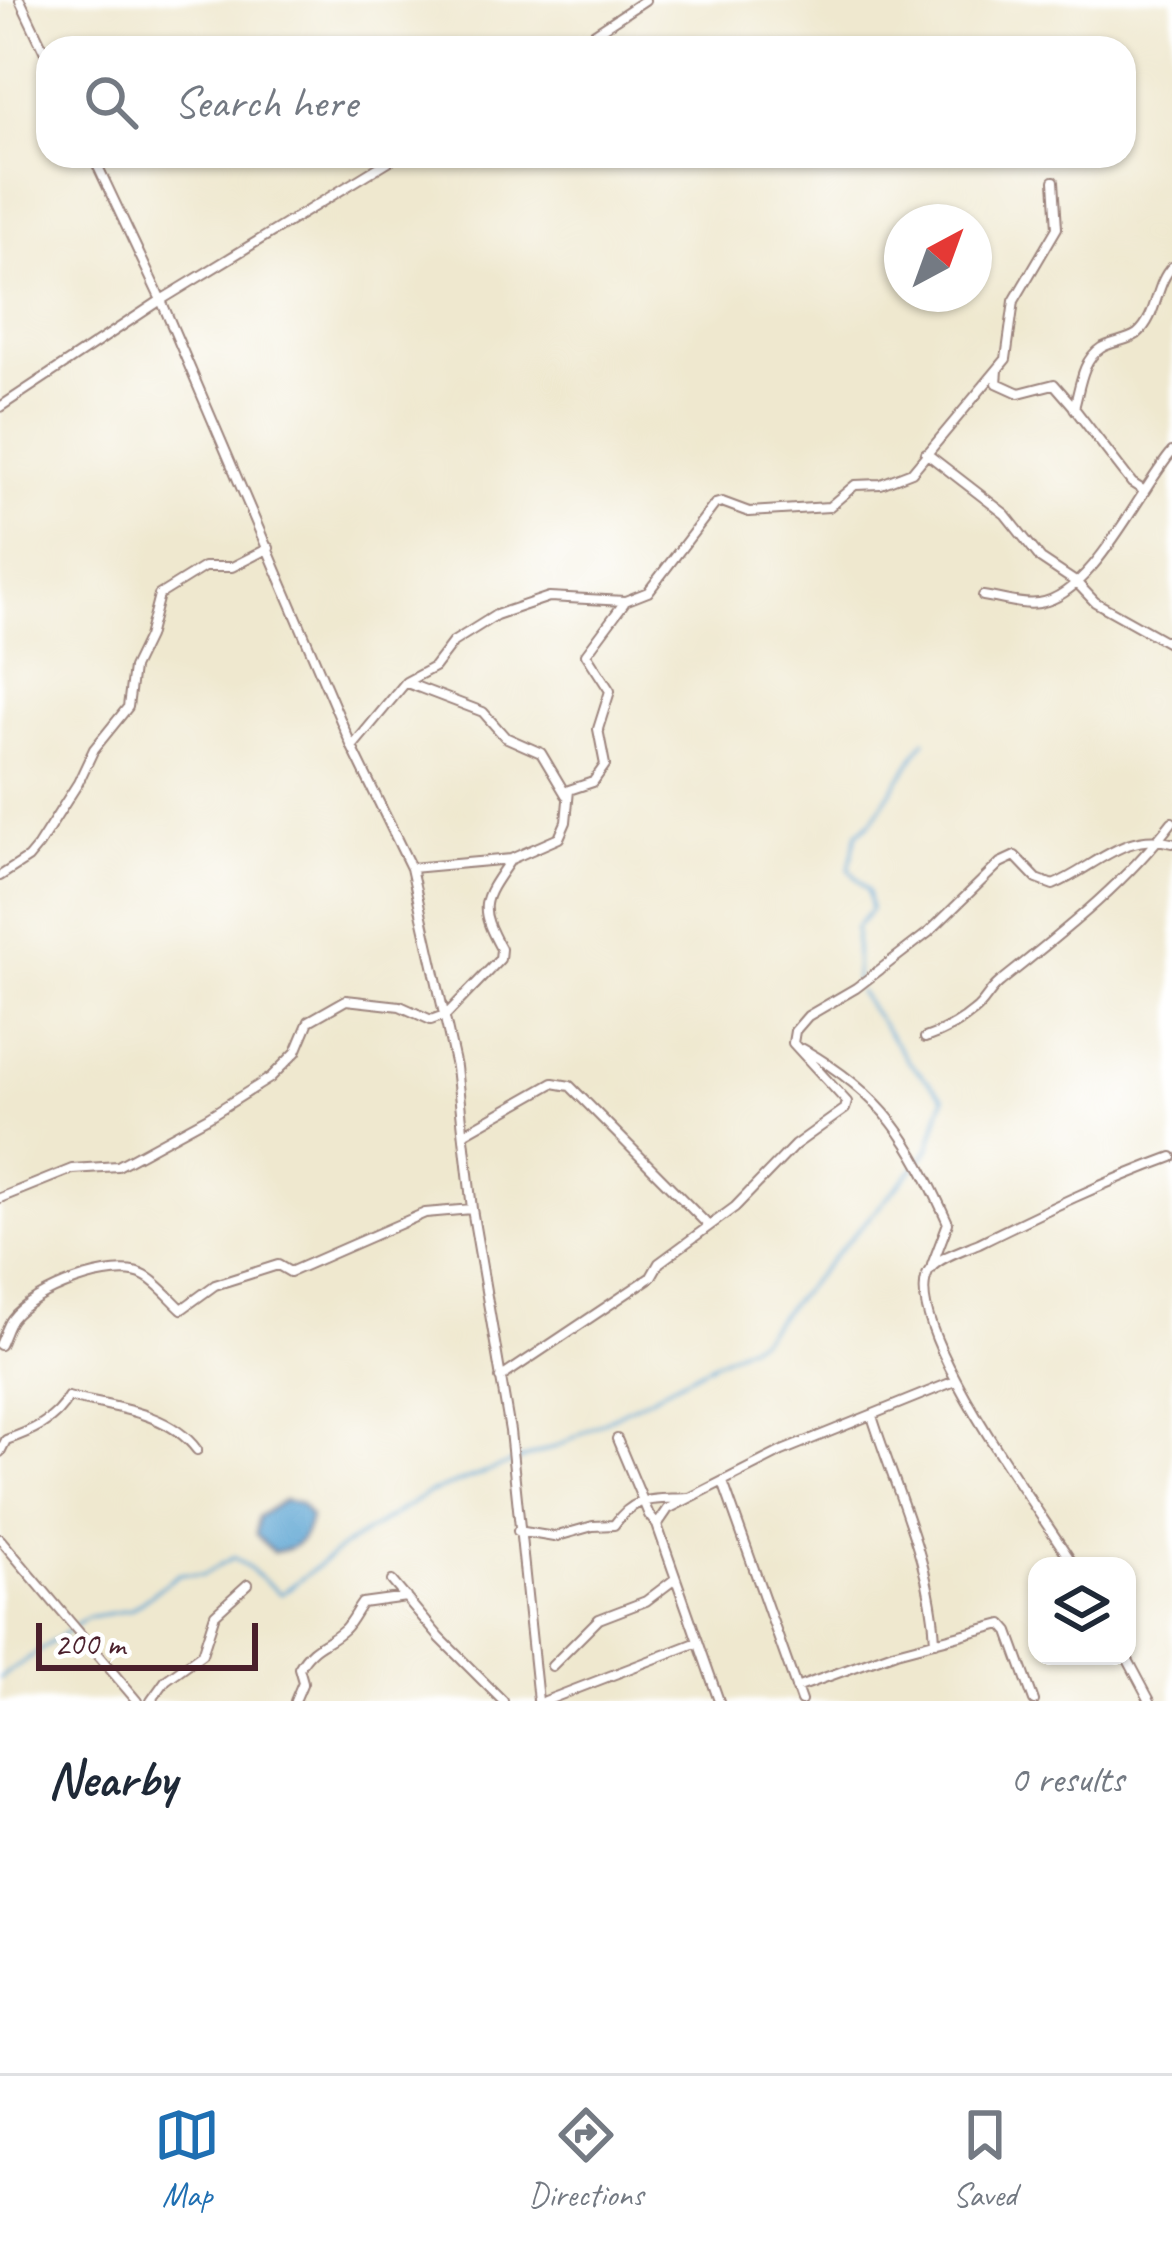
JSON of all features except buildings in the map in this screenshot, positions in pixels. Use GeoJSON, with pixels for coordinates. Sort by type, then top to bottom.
{"type":"FeatureCollection","features":[{"type":"Feature","properties":{"kind":"street"},"geometry":{"type":"LineString","coordinates":[[20,0],[37,36]]}},
{"type":"Feature","properties":{"kind":"street"},"geometry":{"type":"LineString","coordinates":[[590,36],[645,0]]}},
{"type":"Feature","properties":{"kind":"street"},"geometry":{"type":"LineString","coordinates":[[100,168],[352,747],[411,868],[447,1013],[472,1210],[511,1453],[541,1701],[698,1642]]}},
{"type":"Feature","properties":{"kind":"street"},"geometry":{"type":"LineString","coordinates":[[0,407],[161,300],[377,168]]}},
{"type":"Feature","properties":{"kind":"street"},"geometry":{"type":"LineString","coordinates":[[352,747],[406,682],[434,667],[453,642],[524,604],[548,597],[625,602],[648,592],[715,504],[727,503],[749,512],[829,507],[855,485],[899,479],[912,472],[1009,350],[1014,301],[1057,228],[1054,181]]}},
{"type":"Feature","properties":{"kind":"street"},"geometry":{"type":"LineString","coordinates":[[1074,408],[1086,362],[1100,349],[1136,334],[1159,301],[1172,267]]}},
{"type":"Feature","properties":{"kind":"street"},"geometry":{"type":"LineString","coordinates":[[998,369],[997,383],[1019,393],[1054,384],[1132,483],[1143,490]]}},
{"type":"Feature","properties":{"kind":"street"},"geometry":{"type":"LineString","coordinates":[[983,596],[1040,603],[1076,583],[1136,508],[1143,490],[1172,452]]}},
{"type":"Feature","properties":{"kind":"street"},"geometry":{"type":"LineString","coordinates":[[926,453],[1005,514],[1042,559],[1095,602],[1172,645]]}},
{"type":"Feature","properties":{"kind":"street"},"geometry":{"type":"LineString","coordinates":[[0,876],[38,846],[94,748],[128,707],[133,668],[148,637],[159,595],[204,567],[232,566],[269,548]]}},
{"type":"Feature","properties":{"kind":"street"},"geometry":{"type":"LineString","coordinates":[[566,795],[572,787],[593,782],[603,772],[598,729],[610,692],[586,654],[625,602]]}},
{"type":"Feature","properties":{"kind":"street"},"geometry":{"type":"LineString","coordinates":[[406,682],[483,712],[505,737],[542,753],[566,795],[566,822],[559,838],[511,859],[411,868]]}},
{"type":"Feature","properties":{"kind":"street"},"geometry":{"type":"LineString","coordinates":[[925,1039],[945,1032],[975,1011],[997,985],[1062,934],[1172,822]]}},
{"type":"Feature","properties":{"kind":"street"},"geometry":{"type":"LineString","coordinates":[[793,1043],[795,1031],[808,1016],[856,988],[929,932],[1010,857],[1053,885],[1118,846],[1159,839],[1172,843]]}},
{"type":"Feature","properties":{"kind":"street"},"geometry":{"type":"LineString","coordinates":[[0,1198],[72,1169],[118,1166],[208,1117],[270,1078],[296,1052],[309,1021],[346,1000],[400,1006],[431,1020],[447,1013],[500,958],[501,950],[487,930],[484,914],[492,886],[511,859]]}},
{"type":"Feature","properties":{"kind":"street"},"geometry":{"type":"LineString","coordinates":[[500,1378],[596,1317],[750,1195],[795,1145],[845,1109],[847,1102],[839,1091],[793,1043]]}},
{"type":"Feature","properties":{"kind":"street"},"geometry":{"type":"LineString","coordinates":[[793,1043],[834,1067],[876,1103],[910,1142],[948,1223],[925,1280],[930,1323],[955,1382],[1068,1557]]}},
{"type":"Feature","properties":{"kind":"street"},"geometry":{"type":"LineString","coordinates":[[464,1133],[553,1083],[570,1086],[709,1226]]}},
{"type":"Feature","properties":{"kind":"street"},"geometry":{"type":"LineString","coordinates":[[931,1267],[1116,1178],[1172,1157]]}},
{"type":"Feature","properties":{"kind":"street"},"geometry":{"type":"LineString","coordinates":[[0,1345],[13,1317],[70,1282],[118,1270],[144,1275],[182,1309],[215,1285],[278,1265],[290,1272],[425,1213],[472,1210]]}},
{"type":"Feature","properties":{"kind":"street"},"geometry":{"type":"LineString","coordinates":[[657,1525],[668,1509],[782,1451],[955,1382]]}},
{"type":"Feature","properties":{"kind":"street"},"geometry":{"type":"LineString","coordinates":[[0,1452],[6,1441],[31,1431],[62,1408],[68,1397],[134,1411],[184,1432],[197,1450]]}},
{"type":"Feature","properties":{"kind":"street"},"geometry":{"type":"LineString","coordinates":[[872,1416],[923,1569],[934,1610],[935,1642]]}},
{"type":"Feature","properties":{"kind":"street"},"geometry":{"type":"LineString","coordinates":[[617,1439],[657,1525],[718,1701]]}},
{"type":"Feature","properties":{"kind":"street"},"geometry":{"type":"LineString","coordinates":[[723,1482],[801,1701]]}},
{"type":"Feature","properties":{"kind":"street"},"geometry":{"type":"LineString","coordinates":[[518,1531],[573,1535],[593,1526],[614,1526],[628,1506],[691,1498]]}},
{"type":"Feature","properties":{"kind":"street"},"geometry":{"type":"LineString","coordinates":[[0,1539],[137,1701]]}},
{"type":"Feature","properties":{"kind":"street"},"geometry":{"type":"LineString","coordinates":[[552,1666],[599,1619],[646,1601],[676,1579]]}},
{"type":"Feature","properties":{"kind":"street"},"geometry":{"type":"LineString","coordinates":[[392,1581],[503,1701]]}},
{"type":"Feature","properties":{"kind":"street"},"geometry":{"type":"LineString","coordinates":[[151,1701],[166,1680],[202,1654],[215,1613],[248,1584]]}},
{"type":"Feature","properties":{"kind":"street"},"geometry":{"type":"LineString","coordinates":[[295,1701],[303,1682],[299,1668],[322,1640],[342,1631],[362,1604],[406,1597]]}},
{"type":"Feature","properties":{"kind":"street"},"geometry":{"type":"LineString","coordinates":[[796,1688],[1001,1624],[1009,1632],[1034,1701]]}},
{"type":"Feature","properties":{"kind":"street"},"geometry":{"type":"LineString","coordinates":[[1131,1665],[1150,1701]]}},
{"type":"Feature","properties":{"kind":"water"},"geometry":{"type":"Polygon","coordinates":[[[284,1500],[301,1504],[310,1517],[299,1542],[273,1552],[256,1534],[258,1517],[284,1500]]]}},
{"type":"Feature","properties":{"kind":"waterway"},"geometry":{"type":"LineString","coordinates":[[856,984],[856,927],[871,910],[868,891],[849,869],[857,833],[872,821],[925,740]]}},
{"type":"Feature","properties":{"kind":"waterway"},"geometry":{"type":"LineString","coordinates":[[0,1678],[88,1617],[130,1610],[179,1574],[203,1575],[234,1557],[281,1594],[344,1546],[427,1494],[558,1446],[759,1339],[917,1165],[929,1149],[944,1097],[908,1061],[859,992]]}}]}
